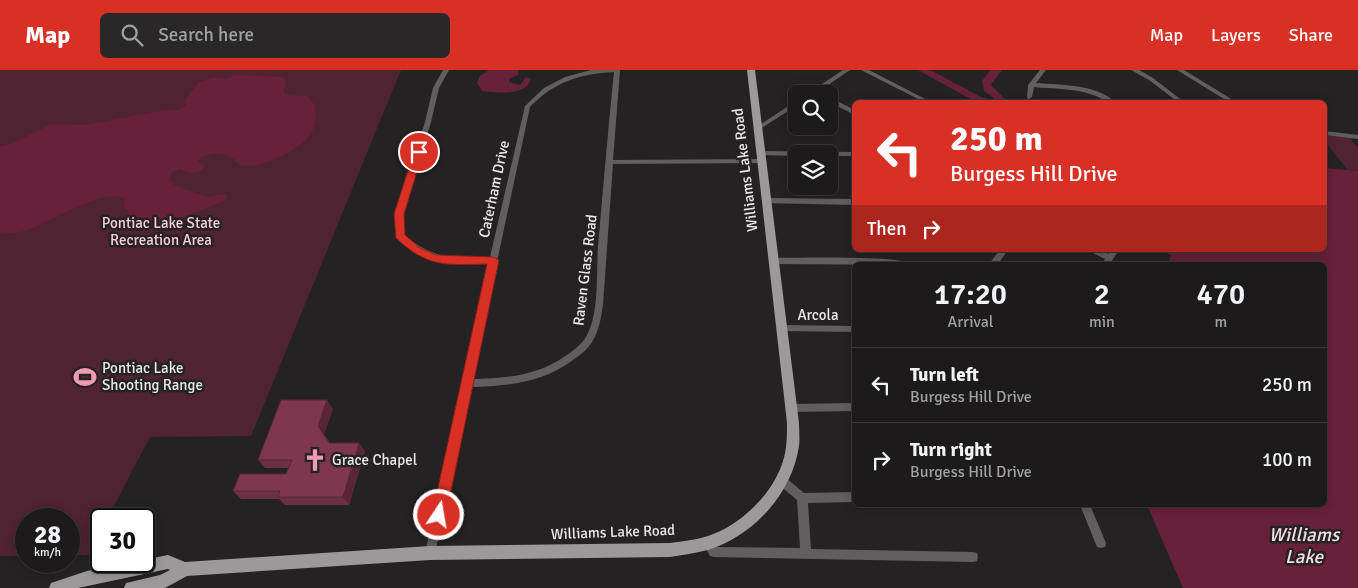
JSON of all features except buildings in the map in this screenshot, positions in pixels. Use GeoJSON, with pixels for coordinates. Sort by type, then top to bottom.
{"type":"FeatureCollection","features":[{"type":"Feature","properties":{"kind":"main road","name":"Williams Lake Road"},"geometry":{"type":"LineString","coordinates":[[131,588],[162,582],[185,569],[430,553],[670,550],[708,542],[740,527],[764,506],[782,481],[793,447],[791,408],[751,70]]}},
{"type":"Feature","properties":{"kind":"main road","name":"Williams Lake Road"},"geometry":{"type":"LineString","coordinates":[[56,588],[96,582],[168,562],[185,569]]}},
{"type":"Feature","properties":{"kind":"street"},"geometry":{"type":"LineString","coordinates":[[446,70],[436,88],[428,122],[399,214],[400,236],[416,251],[434,258],[459,261],[493,260]]}},
{"type":"Feature","properties":{"kind":"street","name":"Caterham Drive"},"geometry":{"type":"LineString","coordinates":[[430,553],[469,384],[493,260],[527,107],[538,93],[556,82],[594,71],[617,70]]}},
{"type":"Feature","properties":{"kind":"street","name":"Raven Glass Road"},"geometry":{"type":"LineString","coordinates":[[469,384],[515,380],[540,375],[558,368],[580,350],[591,337],[601,279],[617,70]]}},
{"type":"Feature","properties":{"kind":"street"},"geometry":{"type":"LineString","coordinates":[[826,85],[847,70]]}},
{"type":"Feature","properties":{"kind":"street"},"geometry":{"type":"LineString","coordinates":[[864,70],[924,100]]}},
{"type":"Feature","properties":{"kind":"street"},"geometry":{"type":"LineString","coordinates":[[1029,97],[1031,85],[1043,70]]}},
{"type":"Feature","properties":{"kind":"street"},"geometry":{"type":"LineString","coordinates":[[1134,70],[1151,79],[1178,100]]}},
{"type":"Feature","properties":{"kind":"street"},"geometry":{"type":"LineString","coordinates":[[1180,70],[1230,100]]}},
{"type":"Feature","properties":{"kind":"street"},"geometry":{"type":"LineString","coordinates":[[1031,85],[1078,90],[1098,95],[1108,100]]}},
{"type":"Feature","properties":{"kind":"street"},"geometry":{"type":"LineString","coordinates":[[838,104],[852,111]]}},
{"type":"Feature","properties":{"kind":"street"},"geometry":{"type":"LineString","coordinates":[[758,128],[788,108]]}},
{"type":"Feature","properties":{"kind":"street"},"geometry":{"type":"LineString","coordinates":[[1327,133],[1358,137]]}},
{"type":"Feature","properties":{"kind":"street"},"geometry":{"type":"LineString","coordinates":[[609,162],[852,154]]}},
{"type":"Feature","properties":{"kind":"street"},"geometry":{"type":"LineString","coordinates":[[766,201],[852,202]]}},
{"type":"Feature","properties":{"kind":"street"},"geometry":{"type":"LineString","coordinates":[[994,262],[1002,252]]}},
{"type":"Feature","properties":{"kind":"street"},"geometry":{"type":"LineString","coordinates":[[1096,252],[1107,261]]}},
{"type":"Feature","properties":{"kind":"street"},"geometry":{"type":"LineString","coordinates":[[774,261],[889,262]]}},
{"type":"Feature","properties":{"kind":"street","name":"Arcola"},"geometry":{"type":"LineString","coordinates":[[782,328],[852,329]]}},
{"type":"Feature","properties":{"kind":"street"},"geometry":{"type":"LineString","coordinates":[[791,408],[852,407]]}},
{"type":"Feature","properties":{"kind":"street"},"geometry":{"type":"LineString","coordinates":[[782,481],[802,498],[852,497]]}},
{"type":"Feature","properties":{"kind":"street"},"geometry":{"type":"LineString","coordinates":[[802,498],[806,553]]}},
{"type":"Feature","properties":{"kind":"street"},"geometry":{"type":"LineString","coordinates":[[1086,507],[1101,543]]}},
{"type":"Feature","properties":{"kind":"street"},"geometry":{"type":"LineString","coordinates":[[708,542],[714,552],[973,557]]}},
{"type":"Feature","properties":{"kind":"green space","name":"Pontiac Lake State Recreation Area"},"geometry":{"type":"Polygon","coordinates":[[[0,70],[401,70],[251,436],[150,437],[113,508],[90,508],[90,551],[88,555],[80,555],[80,508],[15,508],[15,556],[0,556],[0,70]]]}},
{"type":"Feature","properties":{"kind":"green space"},"geometry":{"type":"Polygon","coordinates":[[[1327,135],[1350,138],[1358,148],[1358,171],[1348,170],[1327,144],[1327,135]]]}},
{"type":"Feature","properties":{"kind":"water"},"geometry":{"type":"Polygon","coordinates":[[[489,70],[519,70],[518,75],[509,79],[509,82],[520,85],[526,77],[531,79],[524,88],[517,91],[503,93],[482,91],[477,83],[480,76],[489,70]]]}},
{"type":"Feature","properties":{"kind":"water"},"geometry":{"type":"Polygon","coordinates":[[[918,70],[930,70],[979,96],[991,100],[972,100],[918,70]]]}},
{"type":"Feature","properties":{"kind":"water"},"geometry":{"type":"Polygon","coordinates":[[[990,70],[1002,70],[991,85],[1005,99],[1009,100],[991,100],[994,98],[984,91],[982,81],[990,70]]]}},
{"type":"Feature","properties":{"kind":"water"},"geometry":{"type":"Polygon","coordinates":[[[235,75],[283,77],[286,83],[283,91],[286,95],[307,96],[315,105],[316,120],[314,128],[305,141],[271,161],[253,166],[245,166],[229,156],[213,154],[199,159],[198,161],[205,166],[200,171],[190,172],[180,169],[171,173],[170,181],[174,185],[208,197],[225,194],[227,197],[224,201],[180,218],[154,225],[144,225],[137,223],[133,219],[123,205],[125,202],[123,198],[114,196],[88,202],[24,231],[0,234],[0,147],[14,143],[51,124],[85,125],[165,110],[178,110],[186,105],[185,100],[199,82],[214,77],[227,79],[235,75]]]}},
{"type":"Feature","properties":{"kind":"water","name":"Williams Lake"},"geometry":{"type":"Polygon","coordinates":[[[1327,168],[1358,171],[1358,588],[1183,588],[1148,507],[1327,507],[1327,262],[1169,262],[1171,255],[1166,252],[1327,252],[1327,168]]]}},
{"type":"Feature","properties":{"kind":"place","name":"Pontiac Lake Shooting Range"},"geometry":{"type":"Point","coordinates":[85,377]}},
{"type":"Feature","properties":{"kind":"place","name":"Grace Chapel"},"geometry":{"type":"Point","coordinates":[315,460]}},
{"type":"Feature","properties":{"kind":"route"},"geometry":{"type":"LineString","coordinates":[[419,152],[399,214],[400,236],[416,251],[434,258],[459,261],[493,260],[469,384],[439,515]]}}]}
